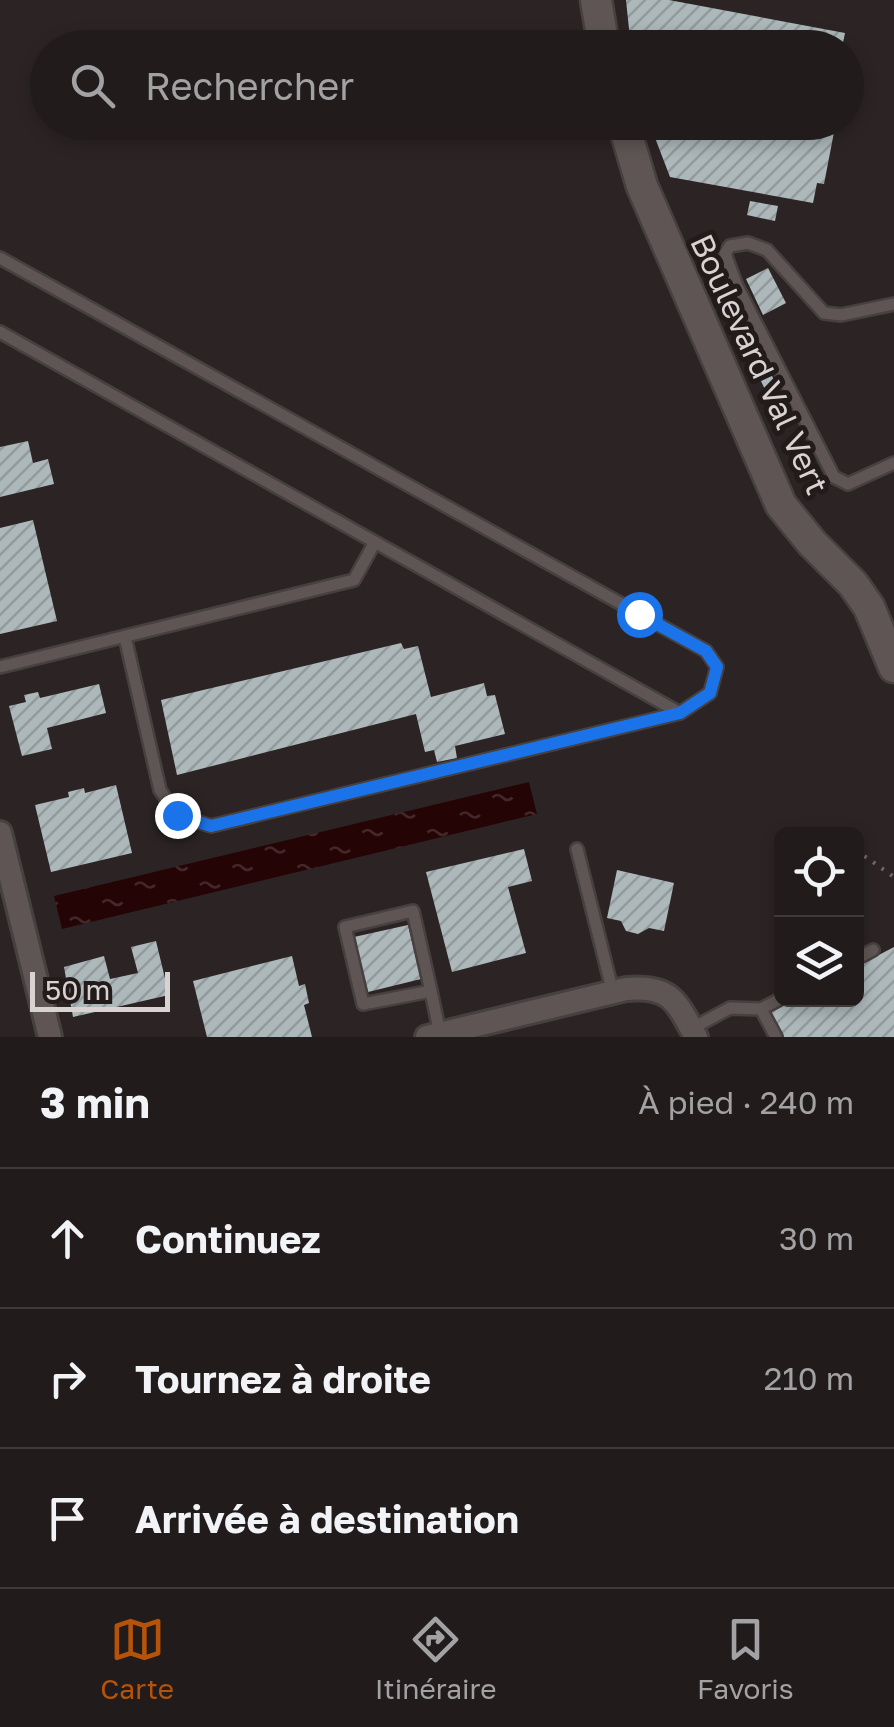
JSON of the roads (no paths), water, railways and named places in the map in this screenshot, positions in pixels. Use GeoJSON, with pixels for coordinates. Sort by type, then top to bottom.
{"type":"FeatureCollection","features":[{"type":"Feature","properties":{"kind":"street"},"geometry":{"type":"LineString","coordinates":[[596,0],[601,30]]}},
{"type":"Feature","properties":{"kind":"street","name":"Boulevard Val Vert"},"geometry":{"type":"LineString","coordinates":[[628,140],[642,186],[781,505],[861,596],[883,635],[894,668]]}},
{"type":"Feature","properties":{"kind":"street"},"geometry":{"type":"LineString","coordinates":[[0,833],[50,1037]]}},
{"type":"Feature","properties":{"kind":"street"},"geometry":{"type":"LineString","coordinates":[[433,1035],[644,987],[661,990],[676,1000],[694,1033]]}},
{"type":"Feature","properties":{"kind":"lane"},"geometry":{"type":"LineString","coordinates":[[894,304],[841,316],[824,313],[767,250],[748,243],[730,246],[726,254],[736,286],[834,478],[848,484],[894,463]]}},
{"type":"Feature","properties":{"kind":"lane"},"geometry":{"type":"LineString","coordinates":[[0,258],[706,651],[717,667],[710,693],[680,713],[211,826],[177,815],[160,790],[125,637]]}},
{"type":"Feature","properties":{"kind":"lane"},"geometry":{"type":"LineString","coordinates":[[0,332],[680,713]]}},
{"type":"Feature","properties":{"kind":"lane"},"geometry":{"type":"LineString","coordinates":[[0,667],[354,580],[375,542]]}},
{"type":"Feature","properties":{"kind":"lane"},"geometry":{"type":"LineString","coordinates":[[577,849],[613,993]]}},
{"type":"Feature","properties":{"kind":"lane"},"geometry":{"type":"LineString","coordinates":[[431,991],[363,1004],[344,927],[413,912],[431,991],[433,1035]]}},
{"type":"Feature","properties":{"kind":"lane"},"geometry":{"type":"LineString","coordinates":[[864,955],[873,950]]}},
{"type":"Feature","properties":{"kind":"lane"},"geometry":{"type":"LineString","coordinates":[[694,1033],[730,1008],[762,1008],[774,1002]]}},
{"type":"Feature","properties":{"kind":"lane"},"geometry":{"type":"LineString","coordinates":[[762,1008],[776,1037]]}},
{"type":"Feature","properties":{"kind":"water"},"geometry":{"type":"Polygon","coordinates":[[[529,782],[537,814],[62,929],[54,896],[529,782]]]}}]}
